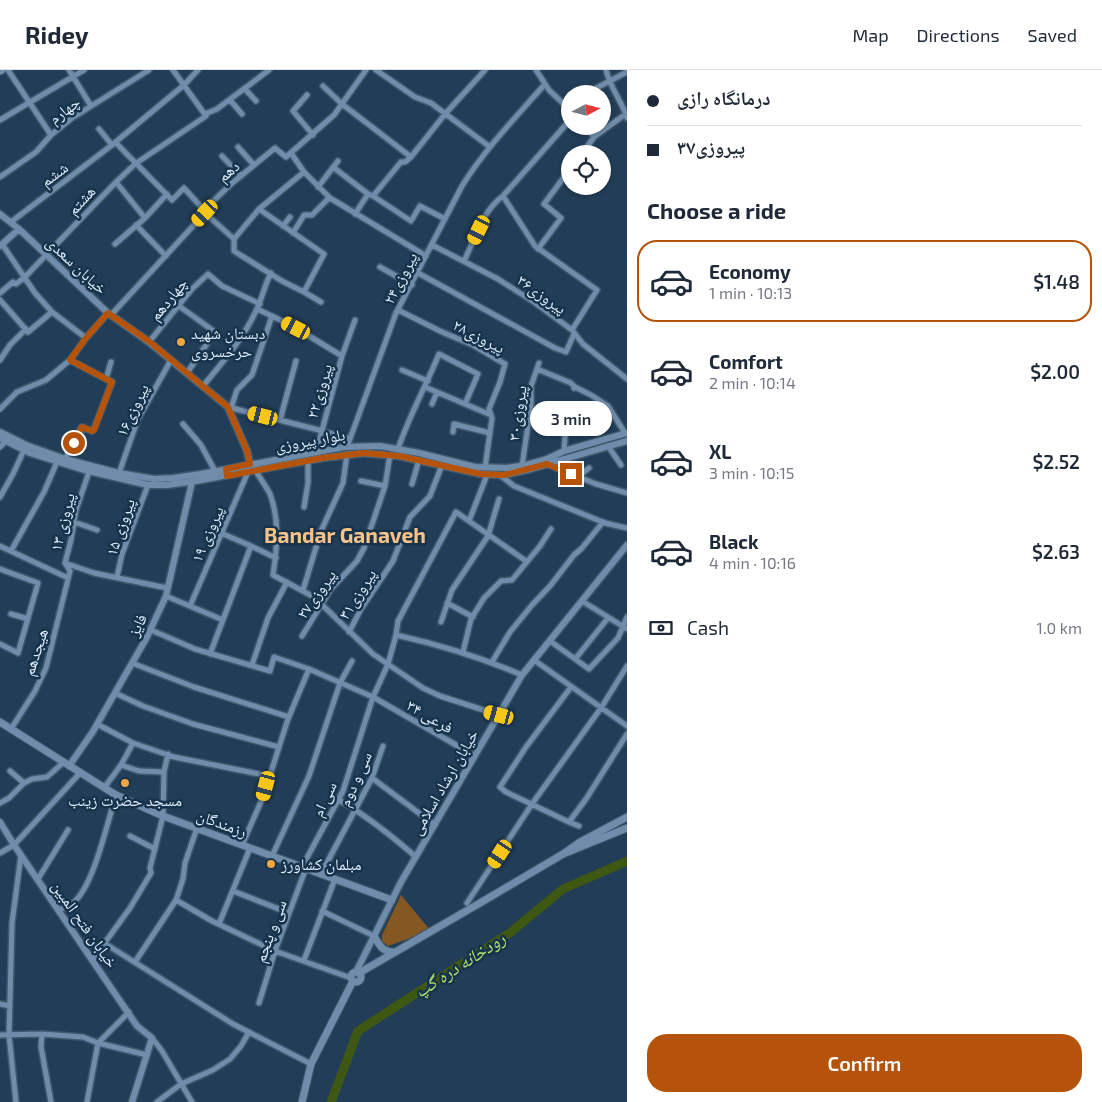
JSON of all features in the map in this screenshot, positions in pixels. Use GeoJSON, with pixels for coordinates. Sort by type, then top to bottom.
{"type":"FeatureCollection","features":[{"type":"Feature","properties":{"kind":"main road","name":"رزمندگان"},"geometry":{"type":"LineString","coordinates":[[0,722],[116,795],[163,816],[392,900]]}},
{"type":"Feature","properties":{"kind":"main road"},"geometry":{"type":"LineString","coordinates":[[302,1102],[311,1064],[352,979],[359,981],[361,978],[357,972],[480,903],[580,842],[627,818]]}},
{"type":"Feature","properties":{"kind":"main road"},"geometry":{"type":"LineString","coordinates":[[563,854],[627,828]]}},
{"type":"Feature","properties":{"kind":"main road"},"geometry":{"type":"LineString","coordinates":[[374,936],[384,951],[394,952]]}},
{"type":"Feature","properties":{"kind":"street"},"geometry":{"type":"LineString","coordinates":[[8,70],[51,135]]}},
{"type":"Feature","properties":{"kind":"street"},"geometry":{"type":"LineString","coordinates":[[69,70],[90,106]]}},
{"type":"Feature","properties":{"kind":"street"},"geometry":{"type":"LineString","coordinates":[[0,120],[84,70]]}},
{"type":"Feature","properties":{"kind":"street","name":"چهارم"},"geometry":{"type":"LineString","coordinates":[[0,178],[36,152],[51,135],[72,118],[149,70]]}},
{"type":"Feature","properties":{"kind":"street"},"geometry":{"type":"LineString","coordinates":[[173,70],[205,115]]}},
{"type":"Feature","properties":{"kind":"street","name":"ششم"},"geometry":{"type":"LineString","coordinates":[[11,222],[114,144],[184,85],[198,70]]}},
{"type":"Feature","properties":{"kind":"street"},"geometry":{"type":"LineString","coordinates":[[256,70],[261,77]]}},
{"type":"Feature","properties":{"kind":"street","name":"هشتم"},"geometry":{"type":"LineString","coordinates":[[0,293],[13,282],[16,284],[25,277],[135,164],[205,115],[230,100],[270,70]]}},
{"type":"Feature","properties":{"kind":"street"},"geometry":{"type":"LineString","coordinates":[[366,70],[334,115],[291,153],[304,172],[329,198],[426,256]]}},
{"type":"Feature","properties":{"kind":"street"},"geometry":{"type":"LineString","coordinates":[[376,70],[415,97],[431,103],[490,147]]}},
{"type":"Feature","properties":{"kind":"street"},"geometry":{"type":"LineString","coordinates":[[355,214],[401,162],[405,162],[411,156],[485,70]]}},
{"type":"Feature","properties":{"kind":"street"},"geometry":{"type":"LineString","coordinates":[[536,70],[545,84],[561,99]]}},
{"type":"Feature","properties":{"kind":"street"},"geometry":{"type":"LineString","coordinates":[[588,145],[594,137],[614,121],[627,115],[609,82],[606,70]]}},
{"type":"Feature","properties":{"kind":"street"},"geometry":{"type":"LineString","coordinates":[[603,85],[627,72]]}},
{"type":"Feature","properties":{"kind":"street","name":"پیروزی۲۴"},"geometry":{"type":"LineString","coordinates":[[303,590],[321,531],[343,483],[350,439],[398,310],[444,219],[472,169],[545,84]]}},
{"type":"Feature","properties":{"kind":"street"},"geometry":{"type":"LineString","coordinates":[[323,86],[342,104],[411,156]]}},
{"type":"Feature","properties":{"kind":"street"},"geometry":{"type":"LineString","coordinates":[[244,89],[256,101]]}},
{"type":"Feature","properties":{"kind":"street"},"geometry":{"type":"LineString","coordinates":[[306,95],[293,111],[313,135]]}},
{"type":"Feature","properties":{"kind":"street"},"geometry":{"type":"LineString","coordinates":[[230,100],[242,114]]}},
{"type":"Feature","properties":{"kind":"street"},"geometry":{"type":"LineString","coordinates":[[98,129],[172,200],[184,188],[205,212],[234,239]]}},
{"type":"Feature","properties":{"kind":"street"},"geometry":{"type":"LineString","coordinates":[[464,261],[486,215],[561,130]]}},
{"type":"Feature","properties":{"kind":"street"},"geometry":{"type":"LineString","coordinates":[[238,147],[254,165]]}},
{"type":"Feature","properties":{"kind":"street","name":"دهم"},"geometry":{"type":"LineString","coordinates":[[0,409],[17,392],[46,380],[70,360],[86,338],[241,176],[275,148],[286,158],[291,153]]}},
{"type":"Feature","properties":{"kind":"street"},"geometry":{"type":"LineString","coordinates":[[222,156],[241,176]]}},
{"type":"Feature","properties":{"kind":"street"},"geometry":{"type":"LineString","coordinates":[[318,187],[338,161]]}},
{"type":"Feature","properties":{"kind":"street"},"geometry":{"type":"LineString","coordinates":[[333,167],[411,221],[420,206],[444,219]]}},
{"type":"Feature","properties":{"kind":"street"},"geometry":{"type":"LineString","coordinates":[[304,172],[259,209],[234,239],[234,251],[282,281],[321,302]]}},
{"type":"Feature","properties":{"kind":"street"},"geometry":{"type":"LineString","coordinates":[[538,249],[561,218],[544,204],[561,181]]}},
{"type":"Feature","properties":{"kind":"street"},"geometry":{"type":"LineString","coordinates":[[116,182],[145,218]]}},
{"type":"Feature","properties":{"kind":"street"},"geometry":{"type":"LineString","coordinates":[[115,244],[145,218],[166,194]]}},
{"type":"Feature","properties":{"kind":"street"},"geometry":{"type":"LineString","coordinates":[[418,273],[555,348],[566,352],[573,332],[597,290],[538,249],[503,196]]}},
{"type":"Feature","properties":{"kind":"street"},"geometry":{"type":"LineString","coordinates":[[293,232],[304,215],[312,215],[329,198]]}},
{"type":"Feature","properties":{"kind":"street"},"geometry":{"type":"LineString","coordinates":[[259,209],[324,254],[304,292]]}},
{"type":"Feature","properties":{"kind":"street","name":"خیابان سعدی"},"geometry":{"type":"LineString","coordinates":[[0,214],[19,229],[110,314],[150,342],[230,407],[250,464]]}},
{"type":"Feature","properties":{"kind":"street"},"geometry":{"type":"LineString","coordinates":[[283,226],[290,217]]}},
{"type":"Feature","properties":{"kind":"street"},"geometry":{"type":"LineString","coordinates":[[136,225],[166,256]]}},
{"type":"Feature","properties":{"kind":"street"},"geometry":{"type":"LineString","coordinates":[[19,229],[1,245],[36,294],[52,312],[86,338]]}},
{"type":"Feature","properties":{"kind":"street","name":"پیروزی۳۶"},"geometry":{"type":"LineString","coordinates":[[432,244],[498,279],[534,302],[573,332],[600,359],[627,379]]}},
{"type":"Feature","properties":{"kind":"street"},"geometry":{"type":"LineString","coordinates":[[380,267],[412,284]]}},
{"type":"Feature","properties":{"kind":"street"},"geometry":{"type":"LineString","coordinates":[[202,386],[241,338],[258,306],[264,286],[271,273]]}},
{"type":"Feature","properties":{"kind":"street","name":"چهاردهم"},"geometry":{"type":"LineString","coordinates":[[150,342],[192,289],[208,274],[222,286],[258,306]]}},
{"type":"Feature","properties":{"kind":"street"},"geometry":{"type":"LineString","coordinates":[[0,300],[28,332],[52,312]]}},
{"type":"Feature","properties":{"kind":"street"},"geometry":{"type":"LineString","coordinates":[[179,306],[214,332],[187,372]]}},
{"type":"Feature","properties":{"kind":"street","name":"پیروزی۲۲"},"geometry":{"type":"LineString","coordinates":[[258,306],[342,356],[316,453]]}},
{"type":"Feature","properties":{"kind":"street","name":"پیروزی۲۸"},"geometry":{"type":"LineString","coordinates":[[398,310],[442,332],[473,344],[505,364],[489,409],[491,415],[486,472],[469,521]]}},
{"type":"Feature","properties":{"kind":"street"},"geometry":{"type":"LineString","coordinates":[[272,316],[252,374],[237,390],[230,407],[350,439]]}},
{"type":"Feature","properties":{"kind":"street"},"geometry":{"type":"LineString","coordinates":[[342,356],[355,320]]}},
{"type":"Feature","properties":{"kind":"street"},"geometry":{"type":"LineString","coordinates":[[0,360],[10,345],[26,329]]}},
{"type":"Feature","properties":{"kind":"street"},"geometry":{"type":"LineString","coordinates":[[398,449],[438,354],[478,374],[466,404]]}},
{"type":"Feature","properties":{"kind":"street"},"geometry":{"type":"LineString","coordinates":[[64,459],[82,427],[94,430],[112,382],[70,360]]}},
{"type":"Feature","properties":{"kind":"street","name":"پیروزی۱۶"},"geometry":{"type":"LineString","coordinates":[[119,473],[138,419],[171,360]]}},
{"type":"Feature","properties":{"kind":"street"},"geometry":{"type":"LineString","coordinates":[[280,420],[296,361]]}},
{"type":"Feature","properties":{"kind":"street"},"geometry":{"type":"LineString","coordinates":[[106,380],[111,362]]}},
{"type":"Feature","properties":{"kind":"street","name":"پیروزی۳۰"},"geometry":{"type":"LineString","coordinates":[[522,466],[531,405],[531,386],[538,366],[572,383],[574,388],[591,395],[608,406],[626,433]]}},
{"type":"Feature","properties":{"kind":"street"},"geometry":{"type":"LineString","coordinates":[[402,370],[428,381]]}},
{"type":"Feature","properties":{"kind":"street"},"geometry":{"type":"LineString","coordinates":[[425,387],[491,415]]}},
{"type":"Feature","properties":{"kind":"street"},"geometry":{"type":"LineString","coordinates":[[432,404],[438,392]]}},
{"type":"Feature","properties":{"kind":"street"},"geometry":{"type":"LineString","coordinates":[[564,451],[567,406]]}},
{"type":"Feature","properties":{"kind":"street"},"geometry":{"type":"LineString","coordinates":[[183,424],[202,445],[215,472]]}},
{"type":"Feature","properties":{"kind":"street"},"geometry":{"type":"LineString","coordinates":[[453,432],[454,424],[490,433]]}},
{"type":"Feature","properties":{"kind":"street","name":"بلوار پیروزی"},"geometry":{"type":"LineString","coordinates":[[0,432],[26,445],[64,459],[119,473],[154,479],[215,472],[248,472],[347,450],[390,455],[442,466],[486,472],[522,466],[547,459],[564,451],[626,433]]}},
{"type":"Feature","properties":{"kind":"street"},"geometry":{"type":"LineString","coordinates":[[0,447],[3,439]]}},
{"type":"Feature","properties":{"kind":"street","name":"بلوار پیروزی"},"geometry":{"type":"LineString","coordinates":[[3,439],[24,450],[57,462],[89,472],[148,485],[192,482],[250,464],[316,453],[380,446],[500,475],[547,464],[627,440]]}},
{"type":"Feature","properties":{"kind":"street"},"geometry":{"type":"LineString","coordinates":[[608,446],[621,464]]}},
{"type":"Feature","properties":{"kind":"street"},"geometry":{"type":"LineString","coordinates":[[0,497],[24,450]]}},
{"type":"Feature","properties":{"kind":"street","name":"پیروزی۲۷"},"geometry":{"type":"LineString","coordinates":[[302,636],[331,589],[357,561],[364,548],[386,486],[390,455]]}},
{"type":"Feature","properties":{"kind":"street"},"geometry":{"type":"LineString","coordinates":[[304,507],[308,484],[308,460]]}},
{"type":"Feature","properties":{"kind":"street"},"geometry":{"type":"LineString","coordinates":[[412,484],[419,460]]}},
{"type":"Feature","properties":{"kind":"street"},"geometry":{"type":"LineString","coordinates":[[11,551],[44,492],[57,462]]}},
{"type":"Feature","properties":{"kind":"street"},"geometry":{"type":"LineString","coordinates":[[547,464],[596,484],[627,493]]}},
{"type":"Feature","properties":{"kind":"street","name":"پیروزی۳۱"},"geometry":{"type":"LineString","coordinates":[[349,632],[361,609],[393,561],[410,517],[430,496],[442,466]]}},
{"type":"Feature","properties":{"kind":"street"},"geometry":{"type":"LineString","coordinates":[[579,476],[589,468]]}},
{"type":"Feature","properties":{"kind":"street"},"geometry":{"type":"LineString","coordinates":[[255,470],[269,493],[276,514],[278,542],[273,575],[314,597],[373,654],[423,688],[440,696],[499,715]]}},
{"type":"Feature","properties":{"kind":"street","name":"پیروزی ۱۳"},"geometry":{"type":"LineString","coordinates":[[68,578],[70,571],[64,563],[71,540],[76,510],[89,472]]}},
{"type":"Feature","properties":{"kind":"street","name":"پیروزی ۱۹"},"geometry":{"type":"LineString","coordinates":[[190,606],[248,472]]}},
{"type":"Feature","properties":{"kind":"street"},"geometry":{"type":"LineString","coordinates":[[500,475],[514,486],[603,522],[627,528]]}},
{"type":"Feature","properties":{"kind":"street"},"geometry":{"type":"LineString","coordinates":[[361,481],[386,486]]}},
{"type":"Feature","properties":{"kind":"street","name":"فایز"},"geometry":{"type":"LineString","coordinates":[[66,764],[97,724],[151,630],[166,596],[192,482]]}},
{"type":"Feature","properties":{"kind":"street","name":"پیروزی ۱۵"},"geometry":{"type":"LineString","coordinates":[[117,576],[122,554],[148,485]]}},
{"type":"Feature","properties":{"kind":"street"},"geometry":{"type":"LineString","coordinates":[[441,622],[446,603],[461,575],[488,536],[500,499]]}},
{"type":"Feature","properties":{"kind":"street","name":"سی ام"},"geometry":{"type":"LineString","coordinates":[[304,867],[339,800],[373,697],[388,664],[398,621],[456,512],[469,521]]}},
{"type":"Feature","properties":{"kind":"street"},"geometry":{"type":"LineString","coordinates":[[469,521],[526,561]]}},
{"type":"Feature","properties":{"kind":"street"},"geometry":{"type":"LineString","coordinates":[[74,522],[97,530]]}},
{"type":"Feature","properties":{"kind":"street"},"geometry":{"type":"LineString","coordinates":[[492,662],[510,632],[603,522]]}},
{"type":"Feature","properties":{"kind":"street"},"geometry":{"type":"LineString","coordinates":[[462,652],[472,618],[484,598],[501,581],[512,580],[540,546],[551,529]]}},
{"type":"Feature","properties":{"kind":"street"},"geometry":{"type":"LineString","coordinates":[[221,533],[276,558]]}},
{"type":"Feature","properties":{"kind":"street","name":"خیابان ارشاد اسلامی"},"geometry":{"type":"LineString","coordinates":[[357,972],[416,856],[522,675],[627,545]]}},
{"type":"Feature","properties":{"kind":"street"},"geometry":{"type":"LineString","coordinates":[[0,546],[68,578]]}},
{"type":"Feature","properties":{"kind":"street"},"geometry":{"type":"LineString","coordinates":[[210,654],[251,546]]}},
{"type":"Feature","properties":{"kind":"street"},"geometry":{"type":"LineString","coordinates":[[64,563],[94,573],[117,576],[168,588]]}},
{"type":"Feature","properties":{"kind":"street"},"geometry":{"type":"LineString","coordinates":[[0,568],[38,583],[18,653],[0,644]]}},
{"type":"Feature","properties":{"kind":"street","name":"هیجدهم"},"geometry":{"type":"LineString","coordinates":[[11,728],[35,691],[46,668],[68,578]]}},
{"type":"Feature","properties":{"kind":"street"},"geometry":{"type":"LineString","coordinates":[[151,630],[210,654],[252,666],[268,618],[287,582]]}},
{"type":"Feature","properties":{"kind":"street"},"geometry":{"type":"LineString","coordinates":[[166,596],[223,620]]}},
{"type":"Feature","properties":{"kind":"street"},"geometry":{"type":"LineString","coordinates":[[582,601],[625,628]]}},
{"type":"Feature","properties":{"kind":"street"},"geometry":{"type":"LineString","coordinates":[[446,603],[472,618]]}},
{"type":"Feature","properties":{"kind":"street"},"geometry":{"type":"LineString","coordinates":[[11,614],[28,619]]}},
{"type":"Feature","properties":{"kind":"street"},"geometry":{"type":"LineString","coordinates":[[576,658],[608,618]]}},
{"type":"Feature","properties":{"kind":"street"},"geometry":{"type":"LineString","coordinates":[[550,641],[590,668],[618,638],[625,628],[627,618]]}},
{"type":"Feature","properties":{"kind":"street"},"geometry":{"type":"LineString","coordinates":[[396,635],[449,647],[522,675]]}},
{"type":"Feature","properties":{"kind":"street","name":"فرعی ۳۴"},"geometry":{"type":"LineString","coordinates":[[252,666],[270,671],[274,657],[309,669],[373,697],[475,756]]}},
{"type":"Feature","properties":{"kind":"street"},"geometry":{"type":"LineString","coordinates":[[534,660],[627,726]]}},
{"type":"Feature","properties":{"kind":"street"},"geometry":{"type":"LineString","coordinates":[[272,856],[309,776],[340,683],[352,661]]}},
{"type":"Feature","properties":{"kind":"street"},"geometry":{"type":"LineString","coordinates":[[132,663],[194,687],[289,717]]}},
{"type":"Feature","properties":{"kind":"street"},"geometry":{"type":"LineString","coordinates":[[467,903],[532,804],[601,708],[627,666]]}},
{"type":"Feature","properties":{"kind":"street"},"geometry":{"type":"LineString","coordinates":[[242,845],[264,797],[289,717],[309,669]]}},
{"type":"Feature","properties":{"kind":"street"},"geometry":{"type":"LineString","coordinates":[[572,687],[526,747],[500,787],[506,792],[579,826]]}},
{"type":"Feature","properties":{"kind":"street"},"geometry":{"type":"LineString","coordinates":[[115,693],[143,706],[192,724],[279,747]]}},
{"type":"Feature","properties":{"kind":"street"},"geometry":{"type":"LineString","coordinates":[[97,724],[133,743],[168,754],[269,776]]}},
{"type":"Feature","properties":{"kind":"street"},"geometry":{"type":"LineString","coordinates":[[569,822],[586,799],[627,734]]}},
{"type":"Feature","properties":{"kind":"street"},"geometry":{"type":"LineString","coordinates":[[104,788],[121,765],[133,743]]}},
{"type":"Feature","properties":{"kind":"street","name":"سی و دوم"},"geometry":{"type":"LineString","coordinates":[[321,874],[372,778],[383,746]]}},
{"type":"Feature","properties":{"kind":"street"},"geometry":{"type":"LineString","coordinates":[[92,959],[130,908],[151,873],[150,868],[163,816],[164,772],[168,754]]}},
{"type":"Feature","properties":{"kind":"street"},"geometry":{"type":"LineString","coordinates":[[0,803],[9,798],[24,783],[32,779],[47,777],[66,764]]}},
{"type":"Feature","properties":{"kind":"street"},"geometry":{"type":"LineString","coordinates":[[121,765],[139,771],[164,772]]}},
{"type":"Feature","properties":{"kind":"street"},"geometry":{"type":"LineString","coordinates":[[10,771],[24,783]]}},
{"type":"Feature","properties":{"kind":"street"},"geometry":{"type":"LineString","coordinates":[[0,853],[14,845],[80,773]]}},
{"type":"Feature","properties":{"kind":"street"},"geometry":{"type":"LineString","coordinates":[[372,778],[435,825]]}},
{"type":"Feature","properties":{"kind":"street"},"geometry":{"type":"LineString","coordinates":[[59,910],[72,904],[80,895],[92,874],[116,795]]}},
{"type":"Feature","properties":{"kind":"street"},"geometry":{"type":"LineString","coordinates":[[339,800],[391,835],[416,856]]}},
{"type":"Feature","properties":{"kind":"street","name":"خیابان فتح المبین"},"geometry":{"type":"LineString","coordinates":[[0,822],[137,1026],[152,1038]]}},
{"type":"Feature","properties":{"kind":"street"},"geometry":{"type":"LineString","coordinates":[[135,962],[176,900],[183,879],[185,863],[197,828]]}},
{"type":"Feature","properties":{"kind":"street"},"geometry":{"type":"LineString","coordinates":[[38,879],[68,830]]}},
{"type":"Feature","properties":{"kind":"street"},"geometry":{"type":"LineString","coordinates":[[130,836],[155,850]]}},
{"type":"Feature","properties":{"kind":"street"},"geometry":{"type":"LineString","coordinates":[[220,924],[250,848]]}},
{"type":"Feature","properties":{"kind":"street"},"geometry":{"type":"LineString","coordinates":[[16,1102],[9,1035],[12,923],[21,855]]}},
{"type":"Feature","properties":{"kind":"street","name":"سی و پنجم"},"geometry":{"type":"LineString","coordinates":[[259,1002],[304,867]]}},
{"type":"Feature","properties":{"kind":"street"},"geometry":{"type":"LineString","coordinates":[[304,960],[335,879]]}},
{"type":"Feature","properties":{"kind":"street"},"geometry":{"type":"LineString","coordinates":[[233,891],[289,914]]}},
{"type":"Feature","properties":{"kind":"street"},"geometry":{"type":"LineString","coordinates":[[176,900],[275,951],[352,979]]}},
{"type":"Feature","properties":{"kind":"street"},"geometry":{"type":"LineString","coordinates":[[322,911],[374,936]]}},
{"type":"Feature","properties":{"kind":"street"},"geometry":{"type":"LineString","coordinates":[[104,942],[249,1032],[311,1064]]}},
{"type":"Feature","properties":{"kind":"street"},"geometry":{"type":"LineString","coordinates":[[0,1004],[10,1006]]}},
{"type":"Feature","properties":{"kind":"street"},"geometry":{"type":"LineString","coordinates":[[87,1102],[98,1043],[129,1012]]}},
{"type":"Feature","properties":{"kind":"street"},"geometry":{"type":"LineString","coordinates":[[157,1102],[181,1084],[213,1070],[230,1059],[241,1046],[249,1032]]}},
{"type":"Feature","properties":{"kind":"street"},"geometry":{"type":"LineString","coordinates":[[42,1034],[41,1046],[51,1102]]}},
{"type":"Feature","properties":{"kind":"street"},"geometry":{"type":"LineString","coordinates":[[0,1035],[42,1034],[83,1037],[98,1043],[147,1055]]}},
{"type":"Feature","properties":{"kind":"street"},"geometry":{"type":"LineString","coordinates":[[132,1102],[152,1038]]}},
{"type":"Feature","properties":{"kind":"street"},"geometry":{"type":"LineString","coordinates":[[152,1038],[162,1051],[192,1102]]}},
{"type":"Feature","properties":{"kind":"shaded area"},"geometry":{"type":"Polygon","coordinates":[[[401,895],[431,931],[388,946],[382,941],[382,935],[401,895]]]}},
{"type":"Feature","properties":{"kind":"waterway","name":"رودخانه دره گپ"},"geometry":{"type":"LineString","coordinates":[[331,1102],[358,1031],[511,932],[563,889],[627,861]]}},
{"type":"Feature","properties":{"kind":"place","name":"دبستان شهید حرخسروی"},"geometry":{"type":"Point","coordinates":[181,342]}},
{"type":"Feature","properties":{"kind":"place","name":"مسجد حضرت زینب"},"geometry":{"type":"Point","coordinates":[125,783]}},
{"type":"Feature","properties":{"kind":"place","name":"مبلمان کشاورز"},"geometry":{"type":"Point","coordinates":[271,864]}},
{"type":"Feature","properties":{"kind":"district","name":"Bandar Ganaveh"},"geometry":{"type":"Point","coordinates":[345,536]}},
{"type":"Feature","properties":{"kind":"route"},"geometry":{"type":"LineString","coordinates":[[74,443],[82,427],[94,430],[112,382],[70,360],[108,313],[150,342],[228,407],[247,451],[250,464],[226,469],[227,476],[322,458],[364,453],[399,456],[481,474],[504,475],[547,464],[571,474]]}}]}
